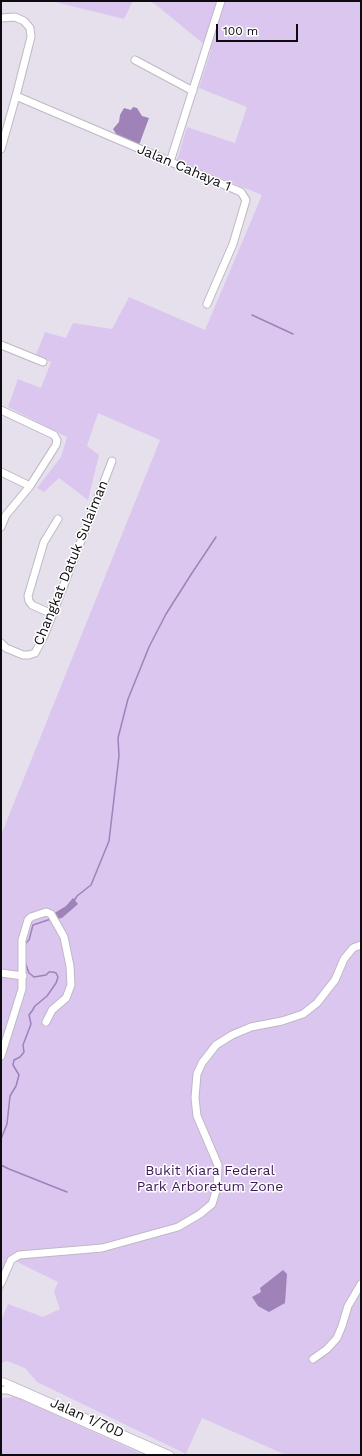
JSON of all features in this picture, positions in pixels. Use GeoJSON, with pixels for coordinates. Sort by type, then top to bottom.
{"type":"FeatureCollection","features":[{"type":"Feature","properties":{"kind":"street"},"geometry":{"type":"LineString","coordinates":[[170,162],[221,1]]}},
{"type":"Feature","properties":{"kind":"street"},"geometry":{"type":"LineString","coordinates":[[1,18],[15,16],[24,21],[30,28],[31,37],[1,149]]}},
{"type":"Feature","properties":{"kind":"street"},"geometry":{"type":"LineString","coordinates":[[135,60],[193,91]]}},
{"type":"Feature","properties":{"kind":"street","name":"Jalan Cahaya 1"},"geometry":{"type":"LineString","coordinates":[[16,96],[241,192],[246,200],[233,244],[208,304]]}},
{"type":"Feature","properties":{"kind":"street"},"geometry":{"type":"LineString","coordinates":[[1,345],[43,362]]}},
{"type":"Feature","properties":{"kind":"street"},"geometry":{"type":"LineString","coordinates":[[1,410],[54,435],[57,440],[56,445],[30,486],[6,515],[1,526]]}},
{"type":"Feature","properties":{"kind":"street","name":"Changkat Datuk Sulaiman"},"geometry":{"type":"LineString","coordinates":[[1,643],[6,648],[23,655],[35,653],[44,636],[112,461]]}},
{"type":"Feature","properties":{"kind":"street"},"geometry":{"type":"LineString","coordinates":[[1,472],[30,486]]}},
{"type":"Feature","properties":{"kind":"street"},"geometry":{"type":"LineString","coordinates":[[52,614],[32,605],[28,596],[44,542],[58,519]]}},
{"type":"Feature","properties":{"kind":"street"},"geometry":{"type":"LineString","coordinates":[[1,1056],[2,1045],[22,989],[22,940],[28,920],[31,917],[46,912],[53,917],[64,938],[70,966],[71,985],[66,998],[52,1010],[46,1022]]}},
{"type":"Feature","properties":{"kind":"street"},"geometry":{"type":"LineString","coordinates":[[1,1283],[11,1260],[19,1255],[102,1248],[159,1233],[178,1227],[200,1214],[212,1204],[217,1188],[218,1165],[197,1116],[195,1098],[197,1074],[202,1064],[216,1045],[232,1035],[251,1027],[282,1021],[303,1014],[317,1003],[335,980],[344,959],[353,948],[361,944]]}},
{"type":"Feature","properties":{"kind":"street"},"geometry":{"type":"LineString","coordinates":[[1,973],[23,976]]}},
{"type":"Feature","properties":{"kind":"street"},"geometry":{"type":"LineString","coordinates":[[314,1359],[327,1349],[337,1338],[348,1306],[361,1284]]}},
{"type":"Feature","properties":{"kind":"street"},"geometry":{"type":"LineString","coordinates":[[1,1390],[4,1385],[3,1380]]}},
{"type":"Feature","properties":{"kind":"street","name":"Jalan 1/70D"},"geometry":{"type":"LineString","coordinates":[[3,1380],[170,1455]]}},
{"type":"Feature","properties":{"kind":"street","name":"Jalan 1/70D"},"geometry":{"type":"LineString","coordinates":[[1,1390],[8,1390],[24,1396],[157,1455]]}},
{"type":"Feature","properties":{"kind":"green space"},"geometry":{"type":"Polygon","coordinates":[[[51,1],[133,1],[124,19],[51,1]]]}},
{"type":"Feature","properties":{"kind":"green space","name":"Bukit Kiara Federal Park Arboretum Zone"},"geometry":{"type":"Polygon","coordinates":[[[149,1],[361,1],[361,1455],[286,1455],[202,1418],[186,1454],[37,1382],[25,1368],[7,1361],[1,1363],[1,1321],[8,1304],[43,1317],[60,1309],[54,1292],[58,1282],[15,1261],[1,1294],[1,835],[160,440],[98,413],[87,446],[99,455],[88,500],[59,478],[44,492],[37,488],[61,457],[67,437],[8,407],[18,379],[41,388],[51,362],[36,355],[45,332],[66,338],[73,323],[112,329],[129,297],[205,330],[262,195],[177,160],[187,127],[235,143],[247,107],[199,88],[211,50],[155,4],[149,1]]]}},
{"type":"Feature","properties":{"kind":"green space"},"geometry":{"type":"Polygon","coordinates":[[[15,1397],[144,1455],[1,1455],[1,1398],[15,1397]]]}},
{"type":"Feature","properties":{"kind":"shaded area"},"geometry":{"type":"Polygon","coordinates":[[[133,107],[137,108],[142,116],[149,118],[139,145],[118,137],[113,129],[119,122],[120,115],[124,108],[131,110],[133,107]]]}},
{"type":"Feature","properties":{"kind":"shaded area"},"geometry":{"type":"Polygon","coordinates":[[[73,898],[78,904],[62,918],[56,919],[53,914],[66,906],[73,898]]]}},
{"type":"Feature","properties":{"kind":"shaded area"},"geometry":{"type":"Polygon","coordinates":[[[283,1270],[287,1274],[285,1303],[269,1312],[258,1306],[252,1297],[261,1292],[260,1288],[283,1270]]]}},
{"type":"Feature","properties":{"kind":"waterway"},"geometry":{"type":"LineString","coordinates":[[252,315],[293,334]]}},
{"type":"Feature","properties":{"kind":"waterway"},"geometry":{"type":"LineString","coordinates":[[74,901],[77,896],[91,885],[109,841],[119,756],[118,738],[128,699],[149,647],[166,614],[216,537]]}},
{"type":"Feature","properties":{"kind":"waterway"},"geometry":{"type":"LineString","coordinates":[[25,944],[29,940],[33,925],[51,919]]}},
{"type":"Feature","properties":{"kind":"waterway"},"geometry":{"type":"LineString","coordinates":[[1,1139],[7,1124],[10,1096],[16,1086],[19,1075],[13,1065],[14,1060],[20,1057],[24,1052],[23,1045],[31,1024],[29,1015],[35,1006],[47,996],[56,983],[58,977],[56,973],[53,972],[34,977],[29,973],[25,962]]}},
{"type":"Feature","properties":{"kind":"waterway"},"geometry":{"type":"LineString","coordinates":[[1,1165],[67,1192]]}}]}
